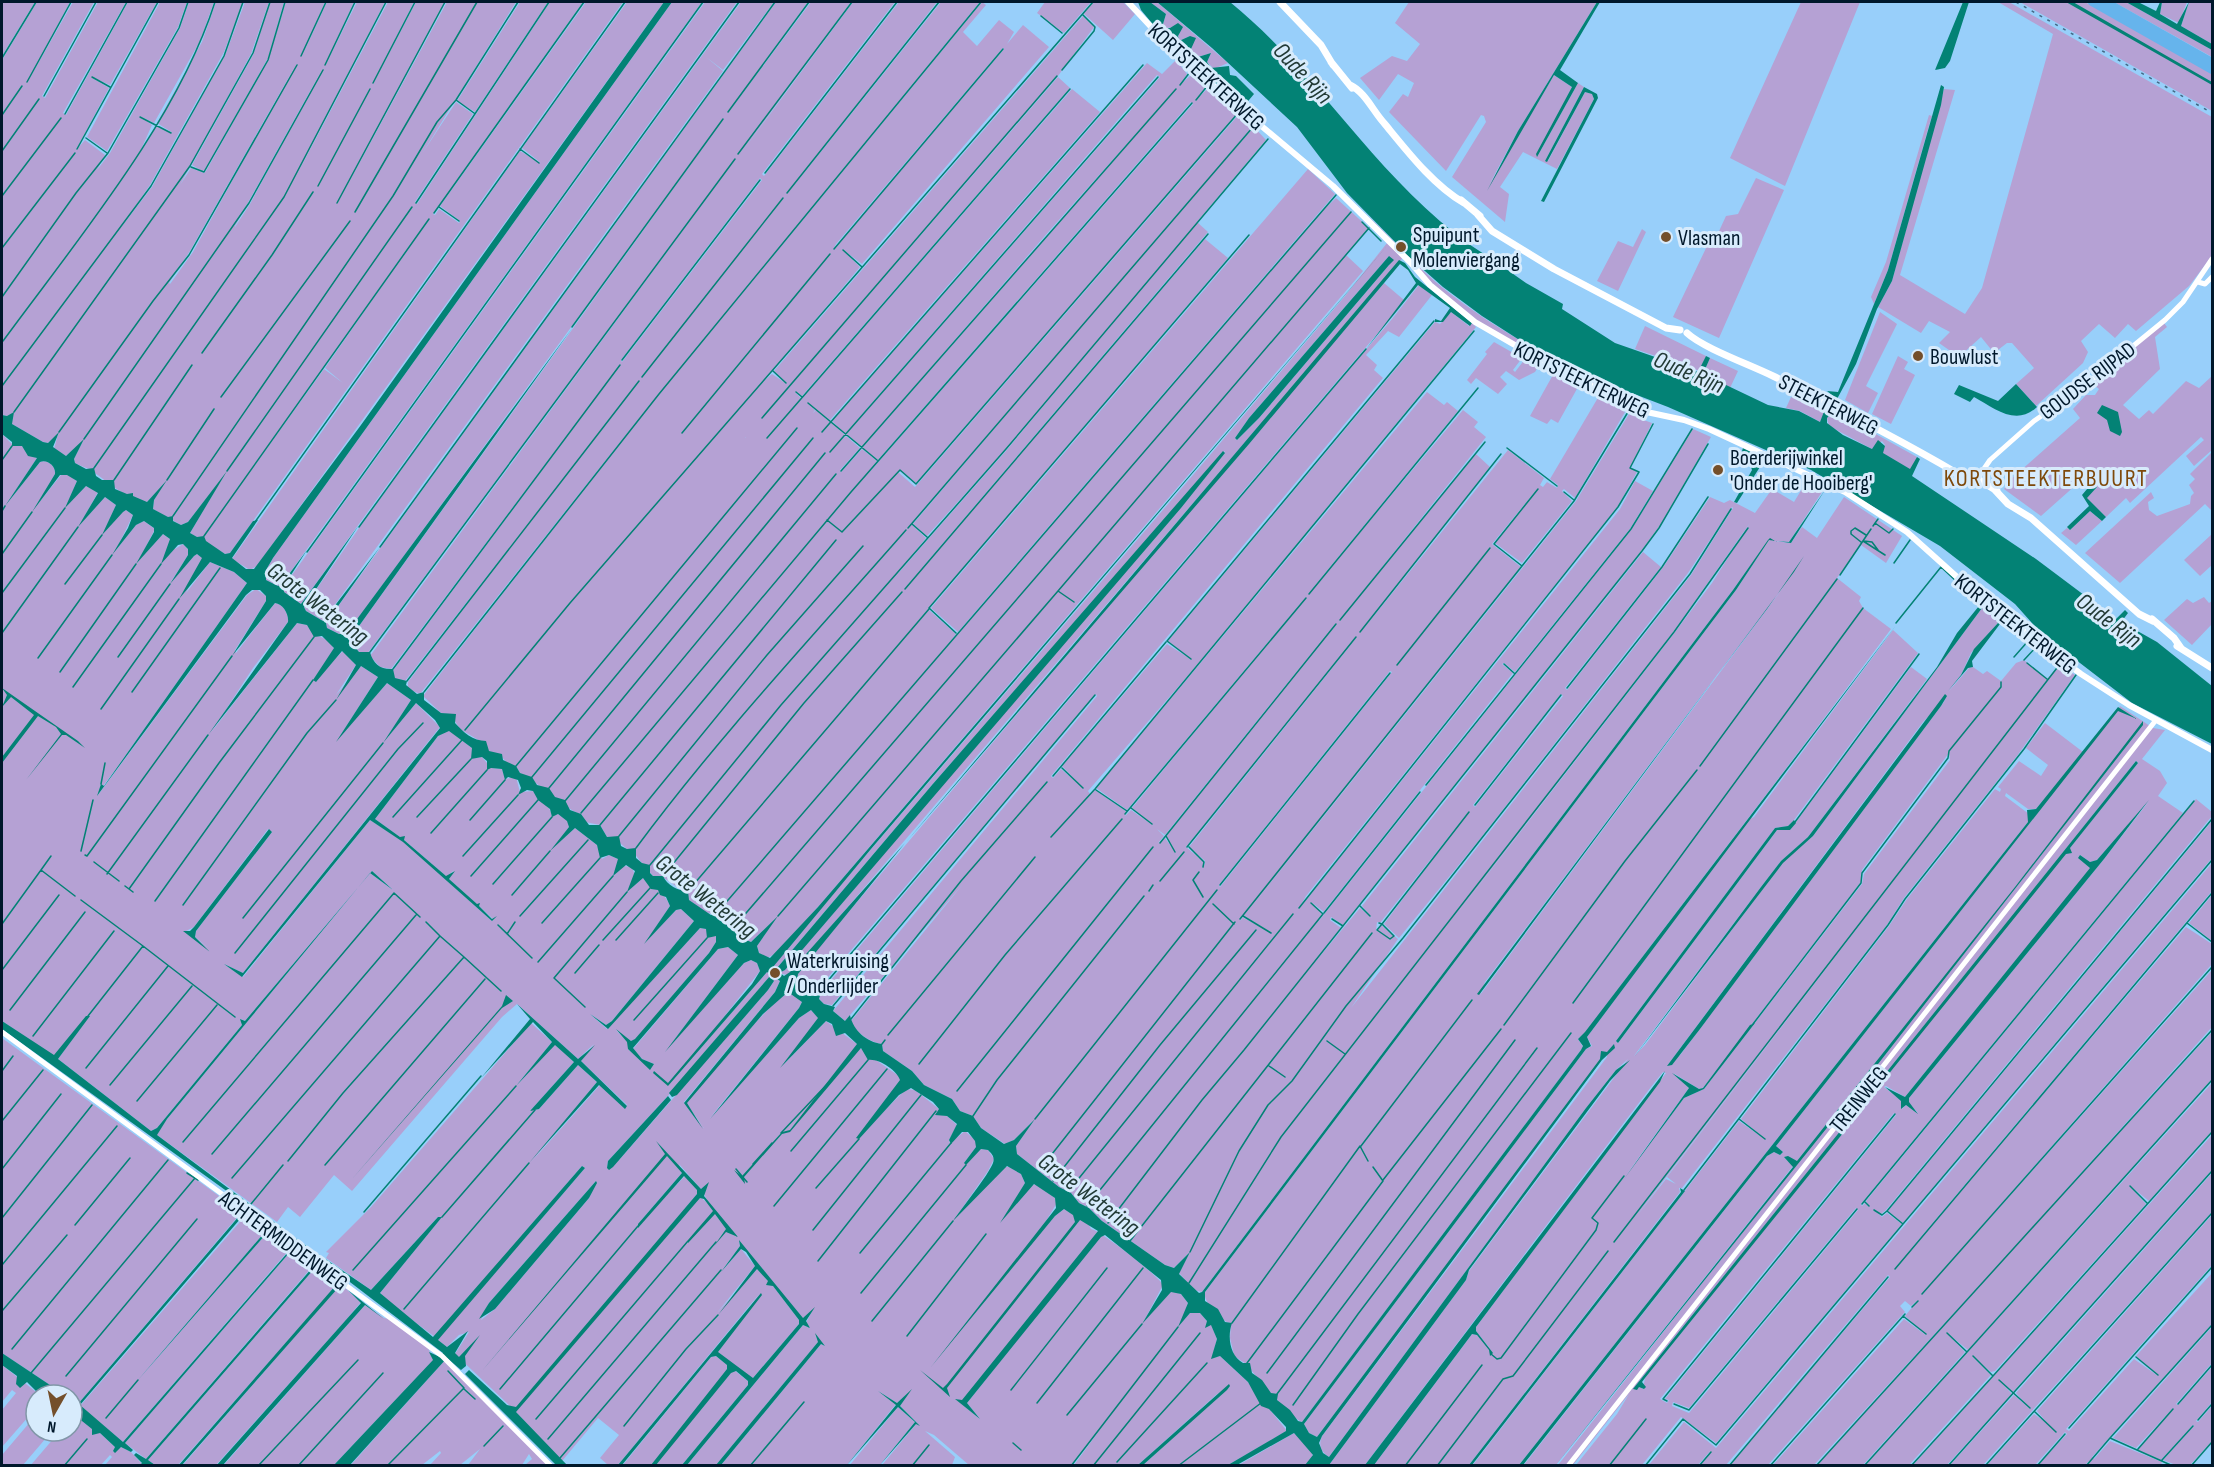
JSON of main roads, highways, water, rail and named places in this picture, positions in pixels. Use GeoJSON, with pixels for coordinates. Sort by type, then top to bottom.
{"type":"FeatureCollection","features":[{"type":"Feature","properties":{"kind":"highway"},"geometry":{"type":"LineString","coordinates":[[2092,2],[2212,70]]}},
{"type":"Feature","properties":{"kind":"highway"},"geometry":{"type":"LineString","coordinates":[[2106,2],[2212,62]]}},
{"type":"Feature","properties":{"kind":"main road","name":"STEEKTERWEG"},"geometry":{"type":"LineString","coordinates":[[1280,2],[1436,181],[1497,233],[1554,269],[1666,328],[1684,332],[1696,341],[1828,403],[1949,467],[1977,479],[1995,490],[2139,614],[2153,621],[2174,638],[2181,648],[2212,668]]}},
{"type":"Feature","properties":{"kind":"water"},"geometry":{"type":"Polygon","coordinates":[[[664,2],[672,2],[273,558],[266,570],[266,580],[278,586],[281,585],[307,550],[284,586],[284,592],[301,604],[359,525],[304,607],[306,611],[323,621],[380,547],[326,623],[327,628],[339,634],[346,634],[573,327],[349,640],[359,652],[370,652],[378,665],[393,669],[395,678],[407,681],[406,685],[417,694],[424,692],[424,700],[441,713],[456,714],[455,723],[465,733],[473,738],[486,741],[489,751],[502,754],[503,760],[516,766],[520,773],[532,777],[537,785],[549,788],[555,797],[565,800],[570,810],[581,814],[589,825],[600,825],[607,837],[619,836],[621,846],[627,849],[636,848],[636,858],[650,865],[650,873],[653,876],[663,876],[673,887],[688,891],[689,900],[711,915],[720,912],[719,920],[730,927],[738,925],[739,937],[751,942],[778,916],[757,946],[759,953],[770,958],[818,907],[1387,246],[871,849],[773,967],[784,976],[790,972],[905,843],[798,974],[797,980],[808,990],[818,989],[821,992],[819,999],[824,1004],[835,1007],[833,1011],[845,1021],[850,1015],[854,1026],[861,1034],[871,1041],[882,1044],[883,1051],[912,1071],[924,1085],[952,1099],[960,1111],[973,1116],[981,1128],[1004,1144],[1014,1140],[1035,1119],[1016,1146],[1017,1154],[1059,1187],[1071,1193],[1079,1203],[1089,1208],[1102,1221],[1165,1265],[1174,1268],[1190,1252],[1179,1274],[1199,1293],[1733,590],[1768,540],[1770,538],[1775,541],[1769,540],[1736,590],[1205,1292],[1205,1301],[1218,1309],[1225,1322],[1232,1323],[1230,1340],[1235,1356],[1243,1363],[1250,1363],[1252,1373],[1262,1380],[1271,1393],[1278,1394],[1277,1400],[1290,1410],[1298,1421],[1302,1422],[1581,1050],[1583,1046],[1578,1039],[1897,624],[1587,1037],[1591,1046],[1586,1049],[1304,1424],[1309,1433],[1317,1437],[1600,1059],[1601,1051],[1607,1052],[1614,1044],[1615,1048],[1602,1060],[1322,1436],[1319,1443],[1323,1453],[1329,1457],[1586,1108],[1616,1070],[1630,1060],[1610,1081],[1469,1270],[1466,1280],[1329,1465],[1305,1465],[1313,1455],[1294,1433],[1237,1465],[1228,1465],[1286,1431],[1286,1427],[1269,1409],[1261,1406],[1248,1382],[1220,1356],[1211,1359],[1217,1339],[1211,1325],[1205,1328],[1207,1321],[1200,1313],[1190,1313],[1178,1327],[1188,1303],[1181,1294],[1171,1292],[1142,1324],[1162,1290],[1161,1280],[1105,1235],[1101,1237],[967,1403],[980,1419],[955,1399],[962,1400],[1098,1231],[1080,1220],[947,1388],[950,1397],[920,1370],[943,1388],[947,1384],[1075,1222],[1073,1215],[1064,1209],[1055,1216],[931,1367],[1056,1208],[1055,1198],[1034,1184],[1000,1223],[1025,1183],[1021,1174],[1007,1166],[953,1221],[991,1168],[994,1161],[993,1156],[988,1150],[981,1149],[966,1165],[964,1163],[976,1147],[975,1141],[968,1132],[962,1132],[951,1144],[949,1140],[957,1124],[947,1116],[935,1115],[939,1109],[933,1102],[911,1088],[899,1095],[859,1139],[856,1138],[900,1080],[887,1066],[868,1060],[861,1048],[790,1132],[782,1134],[744,1177],[745,1184],[734,1170],[742,1176],[782,1132],[790,1130],[857,1044],[845,1033],[836,1036],[832,1024],[826,1021],[780,1068],[818,1018],[811,1010],[799,1018],[710,1119],[799,1008],[802,1002],[788,992],[763,1014],[687,1103],[703,1129],[684,1103],[775,992],[780,981],[767,972],[668,1086],[653,1073],[654,1071],[668,1083],[752,984],[760,971],[757,963],[751,960],[744,963],[665,1052],[738,955],[728,947],[718,949],[633,1048],[642,1059],[654,1064],[650,1070],[628,1049],[627,1042],[616,1029],[631,1041],[635,1039],[709,953],[716,942],[716,936],[707,938],[706,929],[700,928],[608,1029],[590,1014],[606,1025],[612,1021],[694,921],[681,909],[676,910],[644,944],[670,906],[666,897],[660,895],[658,890],[651,889],[643,878],[627,892],[635,871],[626,865],[613,876],[618,859],[609,855],[600,858],[597,845],[575,828],[550,851],[569,827],[567,821],[558,814],[552,817],[550,809],[538,800],[533,791],[527,790],[518,795],[521,788],[518,780],[508,777],[505,780],[502,769],[487,770],[487,761],[482,757],[471,759],[472,748],[449,731],[438,736],[375,819],[400,837],[405,836],[404,840],[446,876],[455,871],[449,879],[477,904],[480,903],[479,906],[492,919],[497,916],[492,921],[403,842],[370,820],[242,977],[224,964],[243,973],[440,728],[435,720],[416,703],[383,743],[411,700],[387,683],[336,742],[378,677],[361,666],[336,700],[356,665],[342,651],[316,682],[313,680],[334,648],[322,636],[314,637],[307,625],[297,623],[208,735],[288,622],[285,610],[281,605],[275,603],[232,656],[266,601],[266,596],[260,590],[252,590],[246,595],[97,796],[101,784],[104,786],[247,583],[234,572],[210,562],[179,599],[202,558],[197,554],[194,556],[170,584],[188,555],[188,549],[183,544],[178,545],[161,564],[170,539],[163,534],[136,564],[154,532],[154,528],[144,521],[136,525],[112,555],[133,515],[126,510],[102,535],[116,505],[105,497],[78,527],[98,493],[86,486],[65,508],[77,481],[67,475],[60,475],[32,512],[55,474],[53,466],[46,462],[40,462],[5,506],[37,458],[28,456],[22,446],[12,446],[12,442],[2,434],[2,415],[7,416],[14,412],[12,424],[43,442],[48,443],[59,432],[53,447],[66,456],[84,439],[74,459],[75,463],[86,469],[94,468],[96,476],[102,480],[114,480],[115,489],[127,494],[133,493],[133,496],[147,502],[167,480],[154,500],[153,509],[168,517],[173,516],[173,521],[181,525],[188,522],[227,471],[190,533],[197,537],[204,536],[206,541],[225,554],[230,553],[253,521],[258,520],[232,558],[246,569],[254,569],[361,425],[664,2]]]}},
{"type":"Feature","properties":{"kind":"water"},"geometry":{"type":"Polygon","coordinates":[[[1138,2],[1150,2],[1166,14],[1163,24],[1165,28],[1178,23],[1183,27],[1178,36],[1179,41],[1190,36],[1196,38],[1191,49],[1192,54],[1198,57],[1211,53],[1207,62],[1211,68],[1229,66],[1230,75],[1236,76],[1254,94],[1244,106],[1171,46],[1141,10],[1138,2]]]}},
{"type":"Feature","properties":{"kind":"water","name":"Oude Rijn"},"geometry":{"type":"Polygon","coordinates":[[[1157,2],[1230,2],[1296,65],[1384,166],[1449,229],[1487,256],[1489,253],[1489,257],[1526,283],[1563,304],[1562,309],[1615,343],[1698,372],[1706,356],[1710,358],[1703,374],[1768,405],[1799,411],[1820,422],[1825,409],[1793,393],[1833,411],[1827,418],[1827,423],[1843,435],[1872,449],[1878,440],[1885,446],[1883,453],[1910,469],[1917,457],[1920,459],[1912,476],[2036,559],[2116,619],[2125,610],[2128,613],[2122,621],[2125,624],[2157,642],[2212,686],[2212,744],[2132,703],[2041,633],[2015,604],[1940,546],[1811,470],[1668,407],[1590,377],[1535,350],[1482,316],[1443,287],[1399,248],[1347,193],[1297,127],[1212,48],[1157,2]]]}},
{"type":"Feature","properties":{"kind":"water"},"geometry":{"type":"Polygon","coordinates":[[[1597,2],[1600,2],[1560,70],[1578,83],[1537,157],[1536,154],[1572,87],[1554,75],[1487,191],[1518,131],[1597,2]]]}},
{"type":"Feature","properties":{"kind":"water"},"geometry":{"type":"Polygon","coordinates":[[[1963,2],[1969,2],[1950,61],[1945,68],[1935,70],[1963,2]]]}},
{"type":"Feature","properties":{"kind":"water"},"geometry":{"type":"Polygon","coordinates":[[[2066,2],[2073,2],[2212,82],[2212,85],[2066,2]]]}},
{"type":"Feature","properties":{"kind":"water"},"geometry":{"type":"Polygon","coordinates":[[[2126,2],[2138,2],[2156,11],[2162,2],[2160,14],[2177,24],[2189,2],[2181,26],[2212,44],[2212,50],[2126,2]]]}},
{"type":"Feature","properties":{"kind":"water"},"geometry":{"type":"Polygon","coordinates":[[[1941,85],[1944,87],[1941,105],[1892,281],[1877,309],[1856,364],[1837,399],[1827,391],[1838,392],[1888,270],[1941,85]]]}},
{"type":"Feature","properties":{"kind":"water"},"geometry":{"type":"Polygon","coordinates":[[[1584,87],[1597,94],[1598,98],[1544,202],[1541,201],[1594,99],[1592,94],[1585,92],[1547,162],[1545,161],[1584,87]]]}},
{"type":"Feature","properties":{"kind":"water"},"geometry":{"type":"Polygon","coordinates":[[[1389,256],[1394,260],[1259,418],[1237,440],[1235,438],[1249,418],[1389,256]]]}},
{"type":"Feature","properties":{"kind":"water"},"geometry":{"type":"Polygon","coordinates":[[[1399,260],[1405,263],[1415,277],[1472,323],[1470,326],[1451,312],[1443,322],[1435,322],[1435,319],[1441,321],[1450,308],[1418,285],[1366,349],[1416,283],[1408,270],[1400,264],[1249,444],[907,841],[1399,260]]]}},
{"type":"Feature","properties":{"kind":"water"},"geometry":{"type":"Polygon","coordinates":[[[2016,384],[2037,407],[2029,413],[2013,416],[2005,414],[1974,397],[1970,402],[1954,394],[1959,385],[1998,401],[2016,384]]]}},
{"type":"Feature","properties":{"kind":"water"},"geometry":{"type":"Polygon","coordinates":[[[2102,405],[2118,412],[2122,432],[2120,436],[2110,431],[2107,420],[2097,413],[2102,405]]]}},
{"type":"Feature","properties":{"kind":"water"},"geometry":{"type":"Polygon","coordinates":[[[1743,448],[1765,459],[1737,503],[1734,502],[1752,470],[1750,464],[1740,457],[1743,448]]]}},
{"type":"Feature","properties":{"kind":"water"},"geometry":{"type":"Polygon","coordinates":[[[1223,451],[1225,453],[1181,508],[781,972],[777,968],[932,785],[1223,451]]]}},
{"type":"Feature","properties":{"kind":"water"},"geometry":{"type":"Polygon","coordinates":[[[2093,482],[2097,487],[2087,498],[2106,517],[2102,521],[2090,511],[2070,530],[2067,527],[2089,506],[2082,495],[2093,482]]]}},
{"type":"Feature","properties":{"kind":"water"},"geometry":{"type":"Polygon","coordinates":[[[1825,490],[1791,543],[1778,541],[1789,542],[1825,490]]]}},
{"type":"Feature","properties":{"kind":"water"},"geometry":{"type":"Polygon","coordinates":[[[1804,556],[1794,572],[1775,597],[1804,556]]]}},
{"type":"Feature","properties":{"kind":"water"},"geometry":{"type":"Polygon","coordinates":[[[1972,595],[2003,620],[1972,661],[1973,667],[1968,668],[1948,691],[1961,675],[1974,649],[1998,623],[1994,616],[1982,608],[1813,836],[1783,863],[1635,1056],[1781,861],[1808,837],[1937,667],[1957,633],[1979,606],[1972,595]]]}},
{"type":"Feature","properties":{"kind":"water"},"geometry":{"type":"Polygon","coordinates":[[[1775,597],[1767,609],[1718,674],[1775,597]]]}},
{"type":"Feature","properties":{"kind":"water"},"geometry":{"type":"Polygon","coordinates":[[[1718,674],[1479,995],[1477,994],[1718,674]]]}},
{"type":"Feature","properties":{"kind":"water"},"geometry":{"type":"Polygon","coordinates":[[[2,688],[78,741],[85,748],[66,735],[62,735],[26,780],[61,734],[56,727],[38,716],[2,763],[2,757],[34,715],[11,697],[2,707],[7,695],[2,688]]]}},
{"type":"Feature","properties":{"kind":"water"},"geometry":{"type":"Polygon","coordinates":[[[1945,694],[1947,696],[1941,706],[1700,1029],[1672,1065],[1667,1066],[1945,694]]]}},
{"type":"Feature","properties":{"kind":"water"},"geometry":{"type":"Polygon","coordinates":[[[2118,707],[2137,719],[2118,711],[1776,1146],[1783,1152],[1780,1155],[1774,1152],[1767,1156],[1523,1465],[1519,1465],[2028,822],[2027,810],[2036,809],[2118,707]]]}},
{"type":"Feature","properties":{"kind":"water"},"geometry":{"type":"Polygon","coordinates":[[[2143,721],[2143,725],[1871,1073],[1556,1465],[1793,1167],[1784,1157],[1788,1156],[1797,1161],[2015,887],[2143,721]]]}},
{"type":"Feature","properties":{"kind":"water"},"geometry":{"type":"Polygon","coordinates":[[[2136,761],[2138,763],[2070,848],[2072,853],[2066,854],[1875,1091],[1873,1089],[2136,761]]]}},
{"type":"Feature","properties":{"kind":"water"},"geometry":{"type":"Polygon","coordinates":[[[2149,800],[2104,859],[1909,1098],[1909,1102],[1918,1114],[1906,1105],[1901,1109],[1901,1101],[1885,1087],[1905,1097],[2090,868],[2078,858],[2080,855],[2090,862],[2097,860],[2149,800]]]}},
{"type":"Feature","properties":{"kind":"water"},"geometry":{"type":"Polygon","coordinates":[[[1794,820],[1796,823],[1790,830],[1777,830],[1618,1043],[1616,1041],[1775,828],[1788,826],[1794,820]]]}},
{"type":"Feature","properties":{"kind":"water"},"geometry":{"type":"Polygon","coordinates":[[[269,829],[272,832],[196,931],[195,937],[210,952],[183,931],[190,931],[194,927],[269,829]]]}},
{"type":"Feature","properties":{"kind":"water"},"geometry":{"type":"Polygon","coordinates":[[[372,871],[393,890],[370,873],[372,871]]]}},
{"type":"Feature","properties":{"kind":"water"},"geometry":{"type":"Polygon","coordinates":[[[358,887],[167,1119],[157,1135],[302,1243],[371,1290],[438,1217],[442,1217],[380,1293],[433,1337],[582,1166],[585,1168],[438,1340],[447,1347],[468,1331],[455,1353],[459,1357],[480,1335],[465,1356],[466,1366],[461,1370],[447,1358],[350,1465],[334,1465],[433,1360],[429,1352],[440,1357],[443,1353],[304,1247],[2,1029],[2,1021],[54,1055],[86,1016],[90,1016],[58,1059],[151,1131],[157,1128],[242,1025],[240,1019],[245,1021],[358,887]]]}},
{"type":"Feature","properties":{"kind":"water"},"geometry":{"type":"Polygon","coordinates":[[[770,976],[774,981],[768,990],[677,1095],[672,1097],[669,1093],[770,976]]]}},
{"type":"Feature","properties":{"kind":"water"},"geometry":{"type":"Polygon","coordinates":[[[506,995],[513,1001],[502,1008],[352,1179],[502,1006],[506,995]]]}},
{"type":"Feature","properties":{"kind":"water"},"geometry":{"type":"Polygon","coordinates":[[[517,1004],[578,1059],[595,1045],[581,1061],[627,1106],[625,1109],[599,1085],[529,1163],[597,1082],[578,1065],[539,1109],[530,1111],[574,1062],[555,1045],[516,1086],[552,1042],[533,1022],[481,1078],[530,1019],[517,1004]]]}},
{"type":"Feature","properties":{"kind":"water"},"geometry":{"type":"Polygon","coordinates":[[[1755,1023],[1704,1089],[1684,1098],[1624,1179],[1689,1088],[1672,1073],[1699,1089],[1703,1088],[1750,1025],[1755,1023]]]}},
{"type":"Feature","properties":{"kind":"water"},"geometry":{"type":"Polygon","coordinates":[[[1665,1071],[1660,1082],[1476,1327],[1476,1331],[1493,1353],[1490,1356],[1489,1350],[1477,1335],[1472,1334],[1374,1465],[1365,1465],[1665,1071]]]}},
{"type":"Feature","properties":{"kind":"water"},"geometry":{"type":"Polygon","coordinates":[[[1870,1094],[1873,1096],[1645,1378],[1642,1382],[1646,1387],[1633,1389],[1870,1094]]]}},
{"type":"Feature","properties":{"kind":"water"},"geometry":{"type":"Polygon","coordinates":[[[668,1096],[671,1100],[609,1170],[608,1161],[668,1096]]]}},
{"type":"Feature","properties":{"kind":"water"},"geometry":{"type":"Polygon","coordinates":[[[656,1141],[701,1189],[709,1182],[704,1196],[738,1237],[726,1232],[714,1246],[726,1229],[715,1214],[688,1243],[688,1240],[713,1211],[704,1199],[700,1198],[516,1412],[567,1465],[556,1465],[465,1374],[469,1370],[507,1405],[516,1407],[697,1194],[697,1190],[684,1176],[638,1228],[638,1224],[682,1173],[667,1156],[481,1372],[665,1154],[656,1141]]]}},
{"type":"Feature","properties":{"kind":"water"},"geometry":{"type":"Polygon","coordinates":[[[596,1181],[589,1198],[495,1309],[479,1319],[489,1303],[596,1181]]]}},
{"type":"Feature","properties":{"kind":"water"},"geometry":{"type":"Polygon","coordinates":[[[1680,1188],[1685,1191],[1472,1465],[1469,1465],[1681,1192],[1680,1188]]]}},
{"type":"Feature","properties":{"kind":"water"},"geometry":{"type":"Polygon","coordinates":[[[227,1201],[261,1225],[245,1216],[241,1218],[84,1400],[84,1397],[240,1215],[226,1203],[227,1201]]]}},
{"type":"Feature","properties":{"kind":"water"},"geometry":{"type":"Polygon","coordinates":[[[264,1228],[283,1242],[281,1244],[266,1234],[138,1380],[264,1233],[264,1228]]]}},
{"type":"Feature","properties":{"kind":"water"},"geometry":{"type":"Polygon","coordinates":[[[739,1240],[803,1318],[815,1307],[806,1321],[810,1328],[803,1325],[687,1465],[682,1465],[748,1385],[748,1381],[736,1371],[731,1373],[656,1465],[651,1465],[727,1369],[727,1365],[716,1356],[711,1357],[622,1465],[618,1465],[761,1293],[762,1295],[718,1352],[753,1378],[799,1324],[799,1320],[773,1286],[766,1285],[768,1281],[757,1269],[718,1315],[755,1266],[746,1252],[741,1249],[721,1272],[740,1246],[739,1240]]]}},
{"type":"Feature","properties":{"kind":"water"},"geometry":{"type":"Polygon","coordinates":[[[288,1245],[320,1270],[314,1269],[148,1460],[155,1465],[140,1465],[142,1463],[134,1455],[136,1453],[146,1459],[312,1268],[294,1252],[290,1252],[125,1443],[133,1450],[131,1452],[121,1447],[115,1453],[113,1451],[115,1447],[100,1433],[92,1435],[92,1429],[84,1423],[84,1408],[123,1442],[289,1251],[288,1245]]]}},
{"type":"Feature","properties":{"kind":"water"},"geometry":{"type":"Polygon","coordinates":[[[324,1272],[345,1287],[338,1288],[182,1465],[178,1466],[336,1285],[323,1274],[324,1272]]]}},
{"type":"Feature","properties":{"kind":"water"},"geometry":{"type":"Polygon","coordinates":[[[348,1290],[384,1319],[365,1305],[223,1465],[216,1466],[361,1303],[348,1290]]]}},
{"type":"Feature","properties":{"kind":"water"},"geometry":{"type":"Polygon","coordinates":[[[815,1333],[825,1346],[821,1344],[721,1465],[716,1465],[818,1342],[815,1333]]]}},
{"type":"Feature","properties":{"kind":"water"},"geometry":{"type":"Polygon","coordinates":[[[2,1353],[47,1383],[27,1382],[20,1388],[16,1384],[17,1376],[2,1365],[2,1353]]]}},
{"type":"Feature","properties":{"kind":"water"},"geometry":{"type":"Polygon","coordinates":[[[1229,1384],[1227,1390],[1143,1465],[1138,1465],[1229,1384]]]}},
{"type":"Feature","properties":{"kind":"water"},"geometry":{"type":"Polygon","coordinates":[[[912,1389],[900,1406],[920,1426],[916,1424],[880,1465],[915,1422],[898,1407],[847,1465],[896,1405],[878,1391],[897,1403],[912,1389]]]}},
{"type":"Feature","properties":{"kind":"waterway"},"geometry":{"type":"LineString","coordinates":[[2,58],[36,2]]}},
{"type":"Feature","properties":{"kind":"waterway"},"geometry":{"type":"LineString","coordinates":[[27,82],[71,2]]}},
{"type":"Feature","properties":{"kind":"waterway"},"geometry":{"type":"LineString","coordinates":[[44,96],[96,2]]}},
{"type":"Feature","properties":{"kind":"waterway"},"geometry":{"type":"LineString","coordinates":[[65,114],[127,2]]}},
{"type":"Feature","properties":{"kind":"waterway"},"geometry":{"type":"LineString","coordinates":[[77,149],[158,2]]}},
{"type":"Feature","properties":{"kind":"waterway"},"geometry":{"type":"LineString","coordinates":[[2,297],[76,193],[108,153],[179,28],[188,2]]}},
{"type":"Feature","properties":{"kind":"waterway"},"geometry":{"type":"LineString","coordinates":[[3,341],[93,221],[151,135],[198,47],[215,2]]}},
{"type":"Feature","properties":{"kind":"waterway"},"geometry":{"type":"LineString","coordinates":[[2,386],[151,186],[224,56],[243,2]]}},
{"type":"Feature","properties":{"kind":"waterway"},"geometry":{"type":"LineString","coordinates":[[14,412],[190,166],[253,53],[270,2]]}},
{"type":"Feature","properties":{"kind":"waterway"},"geometry":{"type":"LineString","coordinates":[[191,167],[204,172],[268,60],[285,2]]}},
{"type":"Feature","properties":{"kind":"waterway"},"geometry":{"type":"LineString","coordinates":[[301,56],[326,2]]}},
{"type":"Feature","properties":{"kind":"waterway"},"geometry":{"type":"LineString","coordinates":[[325,65],[355,2]]}},
{"type":"Feature","properties":{"kind":"waterway"},"geometry":{"type":"LineString","coordinates":[[94,468],[284,197],[386,2]]}},
{"type":"Feature","properties":{"kind":"waterway"},"geometry":{"type":"LineString","coordinates":[[373,83],[415,2]]}},
{"type":"Feature","properties":{"kind":"waterway"},"geometry":{"type":"LineString","coordinates":[[337,203],[445,2]]}},
{"type":"Feature","properties":{"kind":"waterway"},"geometry":{"type":"LineString","coordinates":[[355,212],[477,2]]}},
{"type":"Feature","properties":{"kind":"waterway"},"geometry":{"type":"LineString","coordinates":[[173,516],[393,196],[437,122],[456,100],[518,2]]}},
{"type":"Feature","properties":{"kind":"waterway"},"geometry":{"type":"LineString","coordinates":[[416,203],[549,2]]}},
{"type":"Feature","properties":{"kind":"waterway"},"geometry":{"type":"LineString","coordinates":[[434,213],[584,2]]}},
{"type":"Feature","properties":{"kind":"waterway"},"geometry":{"type":"LineString","coordinates":[[255,522],[625,2]]}},
{"type":"Feature","properties":{"kind":"waterway"},"geometry":{"type":"LineString","coordinates":[[307,552],[703,2]]}},
{"type":"Feature","properties":{"kind":"waterway"},"geometry":{"type":"LineString","coordinates":[[359,527],[739,2]]}},
{"type":"Feature","properties":{"kind":"waterway"},"geometry":{"type":"LineString","coordinates":[[380,547],[775,2]]}},
{"type":"Feature","properties":{"kind":"waterway"},"geometry":{"type":"LineString","coordinates":[[728,112],[809,2]]}},
{"type":"Feature","properties":{"kind":"waterway"},"geometry":{"type":"LineString","coordinates":[[738,154],[852,2]]}},
{"type":"Feature","properties":{"kind":"waterway"},"geometry":{"type":"LineString","coordinates":[[765,173],[897,2]]}},
{"type":"Feature","properties":{"kind":"waterway"},"geometry":{"type":"LineString","coordinates":[[787,193],[939,2]]}},
{"type":"Feature","properties":{"kind":"waterway"},"geometry":{"type":"LineString","coordinates":[[424,692],[659,394],[981,2]]}},
{"type":"Feature","properties":{"kind":"waterway"},"geometry":{"type":"LineString","coordinates":[[465,730],[570,603],[1093,2]]}},
{"type":"Feature","properties":{"kind":"waterway"},"geometry":{"type":"LineString","coordinates":[[1062,70],[1094,31],[1095,27],[1083,15]]}},
{"type":"Feature","properties":{"kind":"waterway"},"geometry":{"type":"LineString","coordinates":[[1041,16],[1062,33]]}},
{"type":"Feature","properties":{"kind":"waterway"},"geometry":{"type":"LineString","coordinates":[[834,249],[1003,49]]}},
{"type":"Feature","properties":{"kind":"waterway"},"geometry":{"type":"LineString","coordinates":[[59,432],[189,255],[297,65]]}},
{"type":"Feature","properties":{"kind":"waterway"},"geometry":{"type":"LineString","coordinates":[[822,432],[1143,65]]}},
{"type":"Feature","properties":{"kind":"waterway"},"geometry":{"type":"LineString","coordinates":[[84,439],[249,203],[323,70]]}},
{"type":"Feature","properties":{"kind":"waterway"},"geometry":{"type":"LineString","coordinates":[[1180,85],[1190,72]]}},
{"type":"Feature","properties":{"kind":"waterway"},"geometry":{"type":"LineString","coordinates":[[762,418],[1057,76]]}},
{"type":"Feature","properties":{"kind":"waterway"},"geometry":{"type":"LineString","coordinates":[[92,77],[110,87]]}},
{"type":"Feature","properties":{"kind":"waterway"},"geometry":{"type":"LineString","coordinates":[[830,452],[1158,77]]}},
{"type":"Feature","properties":{"kind":"waterway"},"geometry":{"type":"LineString","coordinates":[[1196,100],[1208,85]]}},
{"type":"Feature","properties":{"kind":"waterway"},"geometry":{"type":"LineString","coordinates":[[2,115],[22,86]]}},
{"type":"Feature","properties":{"kind":"waterway"},"geometry":{"type":"LineString","coordinates":[[318,186],[370,89]]}},
{"type":"Feature","properties":{"kind":"waterway"},"geometry":{"type":"LineString","coordinates":[[767,438],[1070,89]]}},
{"type":"Feature","properties":{"kind":"waterway"},"geometry":{"type":"LineString","coordinates":[[841,471],[1176,89]]}},
{"type":"Feature","properties":{"kind":"waterway"},"geometry":{"type":"LineString","coordinates":[[2,151],[39,99]]}},
{"type":"Feature","properties":{"kind":"waterway"},"geometry":{"type":"LineString","coordinates":[[456,100],[474,113]]}},
{"type":"Feature","properties":{"kind":"waterway"},"geometry":{"type":"LineString","coordinates":[[581,813],[851,492],[1192,103]]}},
{"type":"Feature","properties":{"kind":"waterway"},"geometry":{"type":"LineString","coordinates":[[827,520],[842,532],[900,470],[916,484],[1239,112]]}},
{"type":"Feature","properties":{"kind":"waterway"},"geometry":{"type":"LineString","coordinates":[[140,117],[171,133]]}},
{"type":"Feature","properties":{"kind":"waterway"},"geometry":{"type":"LineString","coordinates":[[2,196],[61,118]]}},
{"type":"Feature","properties":{"kind":"waterway"},"geometry":{"type":"LineString","coordinates":[[572,327],[723,119]]}},
{"type":"Feature","properties":{"kind":"waterway"},"geometry":{"type":"LineString","coordinates":[[908,528],[1253,127]]}},
{"type":"Feature","properties":{"kind":"waterway"},"geometry":{"type":"LineString","coordinates":[[86,138],[107,153]]}},
{"type":"Feature","properties":{"kind":"waterway","name":"Grote Wetering"},"geometry":{"type":"LineString","coordinates":[[650,865],[781,705],[1006,449],[1268,139]]}},
{"type":"Feature","properties":{"kind":"waterway"},"geometry":{"type":"LineString","coordinates":[[520,149],[539,163]]}},
{"type":"Feature","properties":{"kind":"waterway"},"geometry":{"type":"LineString","coordinates":[[2,248],[75,153]]}},
{"type":"Feature","properties":{"kind":"waterway","name":"Grote Wetering"},"geometry":{"type":"LineString","coordinates":[[370,652],[735,159]]}},
{"type":"Feature","properties":{"kind":"waterway"},"geometry":{"type":"LineString","coordinates":[[622,360],[760,180]]}},
{"type":"Feature","properties":{"kind":"waterway"},"geometry":{"type":"LineString","coordinates":[[202,353],[272,255],[313,192]]}},
{"type":"Feature","properties":{"kind":"waterway","name":"Grote Wetering"},"geometry":{"type":"LineString","coordinates":[[716,914],[1336,195]]}},
{"type":"Feature","properties":{"kind":"waterway"},"geometry":{"type":"LineString","coordinates":[[642,377],[783,198]]}},
{"type":"Feature","properties":{"kind":"waterway"},"geometry":{"type":"LineString","coordinates":[[227,471],[412,207]]}},
{"type":"Feature","properties":{"kind":"waterway"},"geometry":{"type":"LineString","coordinates":[[439,207],[459,221]]}},
{"type":"Feature","properties":{"kind":"waterway","name":"Grote Wetering"},"geometry":{"type":"LineString","coordinates":[[734,927],[1351,212]]}},
{"type":"Feature","properties":{"kind":"waterway"},"geometry":{"type":"LineString","coordinates":[[204,536],[429,219]]}},
{"type":"Feature","properties":{"kind":"waterway"},"geometry":{"type":"LineString","coordinates":[[221,397],[350,221]]}},
{"type":"Feature","properties":{"kind":"waterway"},"geometry":{"type":"LineString","coordinates":[[1362,222],[1381,241]]}},
{"type":"Feature","properties":{"kind":"waterway"},"geometry":{"type":"LineString","coordinates":[[1058,591],[1369,228]]}},
{"type":"Feature","properties":{"kind":"waterway"},"geometry":{"type":"LineString","coordinates":[[905,589],[1208,234]]}},
{"type":"Feature","properties":{"kind":"waterway"},"geometry":{"type":"LineString","coordinates":[[956,633],[929,608],[1249,235]]}},
{"type":"Feature","properties":{"kind":"waterway"},"geometry":{"type":"LineString","coordinates":[[843,250],[862,267]]}},
{"type":"Feature","properties":{"kind":"waterway"},"geometry":{"type":"LineString","coordinates":[[682,433],[830,254]]}},
{"type":"Feature","properties":{"kind":"waterway"},"geometry":{"type":"LineString","coordinates":[[1191,659],[1167,641],[1434,321]]}},
{"type":"Feature","properties":{"kind":"waterway"},"geometry":{"type":"LineString","coordinates":[[1051,837],[1095,789],[1474,331]]}},
{"type":"Feature","properties":{"kind":"waterway"},"geometry":{"type":"LineString","coordinates":[[820,990],[1366,349]]}},
{"type":"Feature","properties":{"kind":"waterway"},"geometry":{"type":"LineString","coordinates":[[114,480],[192,365]]}},
{"type":"Feature","properties":{"kind":"waterway"},"geometry":{"type":"LineString","coordinates":[[393,669],[620,365]]}},
{"type":"Feature","properties":{"kind":"waterway"},"geometry":{"type":"LineString","coordinates":[[773,371],[786,383]]}},
{"type":"Feature","properties":{"kind":"waterway"},"geometry":{"type":"LineString","coordinates":[[407,681],[639,381]]}},
{"type":"Feature","properties":{"kind":"waterway"},"geometry":{"type":"LineString","coordinates":[[1309,594],[1478,388]]}},
{"type":"Feature","properties":{"kind":"waterway"},"geometry":{"type":"LineString","coordinates":[[796,392],[802,397]]}},
{"type":"Feature","properties":{"kind":"waterway"},"geometry":{"type":"LineString","coordinates":[[808,403],[877,460]]}},
{"type":"Feature","properties":{"kind":"waterway"},"geometry":{"type":"LineString","coordinates":[[167,480],[214,409]]}},
{"type":"Feature","properties":{"kind":"waterway"},"geometry":{"type":"LineString","coordinates":[[1240,919],[1574,501],[1628,412]]}},
{"type":"Feature","properties":{"kind":"waterway"},"geometry":{"type":"LineString","coordinates":[[1299,908],[1618,507],[1639,472],[1630,468],[1653,424]]}},
{"type":"Feature","properties":{"kind":"waterway"},"geometry":{"type":"LineString","coordinates":[[516,766],[797,428]]}},
{"type":"Feature","properties":{"kind":"waterway"},"geometry":{"type":"LineString","coordinates":[[1426,785],[1631,529],[1692,429]]}},
{"type":"Feature","properties":{"kind":"waterway"},"geometry":{"type":"LineString","coordinates":[[532,777],[813,438]]}},
{"type":"Feature","properties":{"kind":"waterway"},"geometry":{"type":"LineString","coordinates":[[1340,620],[1485,442]]}},
{"type":"Feature","properties":{"kind":"waterway","name":"Grote Wetering"},"geometry":{"type":"LineString","coordinates":[[1108,1223],[1202,1100],[1642,551],[1659,528],[1708,444]]}},
{"type":"Feature","properties":{"kind":"waterway"},"geometry":{"type":"LineString","coordinates":[[2,460],[12,446]]}},
{"type":"Feature","properties":{"kind":"waterway"},"geometry":{"type":"LineString","coordinates":[[1507,448],[1557,486]]}},
{"type":"Feature","properties":{"kind":"waterway"},"geometry":{"type":"LineString","coordinates":[[549,788],[825,453]]}},
{"type":"Feature","properties":{"kind":"waterway"},"geometry":{"type":"LineString","coordinates":[[1360,632],[1501,454]]}},
{"type":"Feature","properties":{"kind":"waterway"},"geometry":{"type":"LineString","coordinates":[[565,801],[836,474]]}},
{"type":"Feature","properties":{"kind":"waterway"},"geometry":{"type":"LineString","coordinates":[[1522,566],[1494,544],[1538,489]]}},
{"type":"Feature","properties":{"kind":"waterway"},"geometry":{"type":"LineString","coordinates":[[1564,492],[1574,500]]}},
{"type":"Feature","properties":{"kind":"waterway"},"geometry":{"type":"LineString","coordinates":[[1567,688],[1662,567],[1708,497]]}},
{"type":"Feature","properties":{"kind":"waterway"},"geometry":{"type":"LineString","coordinates":[[2,511],[5,506]]}},
{"type":"Feature","properties":{"kind":"waterway"},"geometry":{"type":"LineString","coordinates":[[2,593],[65,508]]}},
{"type":"Feature","properties":{"kind":"waterway"},"geometry":{"type":"LineString","coordinates":[[1190,1252],[1239,1151],[1268,1105],[1292,1081],[1346,1006],[1403,938],[1690,574],[1731,509]]}},
{"type":"Feature","properties":{"kind":"waterway"},"geometry":{"type":"LineString","coordinates":[[2,554],[32,512]]}},
{"type":"Feature","properties":{"kind":"waterway"},"geometry":{"type":"LineString","coordinates":[[1873,526],[1878,519]]}},
{"type":"Feature","properties":{"kind":"waterway"},"geometry":{"type":"LineString","coordinates":[[1875,523],[1889,533],[1893,529]]}},
{"type":"Feature","properties":{"kind":"waterway"},"geometry":{"type":"LineString","coordinates":[[912,524],[927,537]]}},
{"type":"Feature","properties":{"kind":"waterway"},"geometry":{"type":"LineString","coordinates":[[2,633],[78,527]]}},
{"type":"Feature","properties":{"kind":"waterway"},"geometry":{"type":"LineString","coordinates":[[1189,1283],[1281,1137],[1674,632],[1748,528]]}},
{"type":"Feature","properties":{"kind":"waterway"},"geometry":{"type":"LineString","coordinates":[[1861,542],[1851,534],[1851,531],[1855,528],[1866,535]]}},
{"type":"Feature","properties":{"kind":"waterway"},"geometry":{"type":"LineString","coordinates":[[1840,575],[1871,529]]}},
{"type":"Feature","properties":{"kind":"waterway"},"geometry":{"type":"LineString","coordinates":[[636,848],[700,766],[906,530]]}},
{"type":"Feature","properties":{"kind":"waterway"},"geometry":{"type":"LineString","coordinates":[[65,584],[102,535]]}},
{"type":"Feature","properties":{"kind":"waterway"},"geometry":{"type":"LineString","coordinates":[[600,825],[836,540]]}},
{"type":"Feature","properties":{"kind":"waterway"},"geometry":{"type":"LineString","coordinates":[[1894,563],[1910,540]]}},
{"type":"Feature","properties":{"kind":"waterway"},"geometry":{"type":"LineString","coordinates":[[1863,541],[1885,555]]}},
{"type":"Feature","properties":{"kind":"waterway"},"geometry":{"type":"LineString","coordinates":[[1864,541],[1872,542],[1878,550]]}},
{"type":"Feature","properties":{"kind":"waterway"},"geometry":{"type":"LineString","coordinates":[[619,836],[767,655],[863,546]]}},
{"type":"Feature","properties":{"kind":"waterway"},"geometry":{"type":"LineString","coordinates":[[1397,665],[1490,548]]}},
{"type":"Feature","properties":{"kind":"waterway"},"geometry":{"type":"LineString","coordinates":[[38,658],[112,555]]}},
{"type":"Feature","properties":{"kind":"waterway"},"geometry":{"type":"LineString","coordinates":[[60,672],[136,564]]}},
{"type":"Feature","properties":{"kind":"waterway"},"geometry":{"type":"LineString","coordinates":[[73,687],[161,564]]}},
{"type":"Feature","properties":{"kind":"waterway"},"geometry":{"type":"LineString","coordinates":[[1896,623],[1941,567],[1972,596]]}},
{"type":"Feature","properties":{"kind":"waterway"},"geometry":{"type":"LineString","coordinates":[[132,692],[220,568]]}},
{"type":"Feature","properties":{"kind":"waterway"},"geometry":{"type":"LineString","coordinates":[[1700,766],[1837,579]]}},
{"type":"Feature","properties":{"kind":"waterway"},"geometry":{"type":"LineString","coordinates":[[118,657],[170,584]]}},
{"type":"Feature","properties":{"kind":"waterway"},"geometry":{"type":"LineString","coordinates":[[778,916],[1058,591],[1074,602]]}},
{"type":"Feature","properties":{"kind":"waterway","name":"Grote Wetering"},"geometry":{"type":"LineString","coordinates":[[663,876],[804,703],[902,592]]}},
{"type":"Feature","properties":{"kind":"waterway"},"geometry":{"type":"LineString","coordinates":[[1125,814],[1306,598]]}},
{"type":"Feature","properties":{"kind":"waterway"},"geometry":{"type":"LineString","coordinates":[[101,709],[179,599]]}},
{"type":"Feature","properties":{"kind":"waterway"},"geometry":{"type":"LineString","coordinates":[[1573,1003],[1863,608]]}},
{"type":"Feature","properties":{"kind":"waterway","name":"Grote Wetering"},"geometry":{"type":"LineString","coordinates":[[688,891],[929,609]]}},
{"type":"Feature","properties":{"kind":"waterway"},"geometry":{"type":"LineString","coordinates":[[2002,621],[2024,636]]}},
{"type":"Feature","properties":{"kind":"waterway"},"geometry":{"type":"LineString","coordinates":[[1160,843],[1336,624]]}},
{"type":"Feature","properties":{"kind":"waterway"},"geometry":{"type":"LineString","coordinates":[[129,889],[219,763],[314,637]]}},
{"type":"Feature","properties":{"kind":"waterway"},"geometry":{"type":"LineString","coordinates":[[1187,847],[1356,637]]}},
{"type":"Feature","properties":{"kind":"waterway"},"geometry":{"type":"LineString","coordinates":[[2014,657],[2029,640]]}},
{"type":"Feature","properties":{"kind":"waterway"},"geometry":{"type":"LineString","coordinates":[[1053,776],[1166,642]]}},
{"type":"Feature","properties":{"kind":"waterway"},"geometry":{"type":"LineString","coordinates":[[1614,1242],[2060,664],[2037,646],[2024,660]]}},
{"type":"Feature","properties":{"kind":"waterway"},"geometry":{"type":"LineString","coordinates":[[1795,822],[1919,654]]}},
{"type":"Feature","properties":{"kind":"waterway"},"geometry":{"type":"LineString","coordinates":[[85,855],[87,856],[232,656]]}},
{"type":"Feature","properties":{"kind":"waterway"},"geometry":{"type":"LineString","coordinates":[[2027,663],[2047,679]]}},
{"type":"Feature","properties":{"kind":"waterway"},"geometry":{"type":"LineString","coordinates":[[1504,664],[1514,673]]}},
{"type":"Feature","properties":{"kind":"waterway"},"geometry":{"type":"LineString","coordinates":[[1220,885],[1390,673]]}},
{"type":"Feature","properties":{"kind":"waterway"},"geometry":{"type":"LineString","coordinates":[[1684,1190],[1888,925],[1905,899],[2024,749],[2076,675]]}},
{"type":"Feature","properties":{"kind":"waterway"},"geometry":{"type":"LineString","coordinates":[[155,901],[313,680]]}},
{"type":"Feature","properties":{"kind":"waterway"},"geometry":{"type":"LineString","coordinates":[[1753,1024],[1861,883],[1862,873],[1948,758],[1949,751],[2001,687],[2001,682]]}},
{"type":"Feature","properties":{"kind":"waterway"},"geometry":{"type":"LineString","coordinates":[[833,1006],[1095,695]]}},
{"type":"Feature","properties":{"kind":"waterway"},"geometry":{"type":"LineString","coordinates":[[1475,805],[1561,695]]}},
{"type":"Feature","properties":{"kind":"waterway"},"geometry":{"type":"LineString","coordinates":[[183,905],[307,733],[336,700]]}},
{"type":"Feature","properties":{"kind":"waterway"},"geometry":{"type":"LineString","coordinates":[[235,953],[398,749],[423,723]]}},
{"type":"Feature","properties":{"kind":"waterway"},"geometry":{"type":"LineString","coordinates":[[107,874],[208,735]]}},
{"type":"Feature","properties":{"kind":"waterway"},"geometry":{"type":"LineString","coordinates":[[393,817],[462,740]]}},
{"type":"Feature","properties":{"kind":"waterway"},"geometry":{"type":"LineString","coordinates":[[243,918],[383,743]]}},
{"type":"Feature","properties":{"kind":"waterway"},"geometry":{"type":"LineString","coordinates":[[417,817],[471,759]]}},
{"type":"Feature","properties":{"kind":"waterway"},"geometry":{"type":"LineString","coordinates":[[101,784],[105,763]]}},
{"type":"Feature","properties":{"kind":"waterway"},"geometry":{"type":"LineString","coordinates":[[1062,768],[1083,788]]}},
{"type":"Feature","properties":{"kind":"waterway"},"geometry":{"type":"LineString","coordinates":[[431,833],[487,770]]}},
{"type":"Feature","properties":{"kind":"waterway"},"geometry":{"type":"LineString","coordinates":[[1504,1025],[1625,861],[1697,770]]}},
{"type":"Feature","properties":{"kind":"waterway"},"geometry":{"type":"LineString","coordinates":[[470,820],[505,780]]}},
{"type":"Feature","properties":{"kind":"waterway"},"geometry":{"type":"LineString","coordinates":[[851,1019],[961,881],[1047,782]]}},
{"type":"Feature","properties":{"kind":"waterway"},"geometry":{"type":"LineString","coordinates":[[1096,790],[1127,811]]}},
{"type":"Feature","properties":{"kind":"waterway"},"geometry":{"type":"LineString","coordinates":[[1324,913],[1420,792]]}},
{"type":"Feature","properties":{"kind":"waterway"},"geometry":{"type":"LineString","coordinates":[[463,856],[518,795]]}},
{"type":"Feature","properties":{"kind":"waterway"},"geometry":{"type":"LineString","coordinates":[[81,851],[93,800]]}},
{"type":"Feature","properties":{"kind":"waterway"},"geometry":{"type":"LineString","coordinates":[[471,876],[538,800]]}},
{"type":"Feature","properties":{"kind":"waterway"},"geometry":{"type":"LineString","coordinates":[[1862,1204],[2194,801]]}},
{"type":"Feature","properties":{"kind":"waterway"},"geometry":{"type":"LineString","coordinates":[[1131,808],[1152,824]]}},
{"type":"Feature","properties":{"kind":"waterway"},"geometry":{"type":"LineString","coordinates":[[1379,923],[1382,924],[1377,930],[1390,939],[1394,936],[1382,924],[1469,812]]}},
{"type":"Feature","properties":{"kind":"waterway"},"geometry":{"type":"LineString","coordinates":[[493,884],[552,817]]}},
{"type":"Feature","properties":{"kind":"waterway"},"geometry":{"type":"LineString","coordinates":[[919,1064],[1005,955],[1122,819]]}},
{"type":"Feature","properties":{"kind":"waterway"},"geometry":{"type":"LineString","coordinates":[[1887,1211],[2212,819]]}},
{"type":"Feature","properties":{"kind":"waterway"},"geometry":{"type":"LineString","coordinates":[[1166,836],[1175,852]]}},
{"type":"Feature","properties":{"kind":"waterway"},"geometry":{"type":"LineString","coordinates":[[520,916],[588,840]]}},
{"type":"Feature","properties":{"kind":"waterway"},"geometry":{"type":"LineString","coordinates":[[957,1091],[1153,847]]}},
{"type":"Feature","properties":{"kind":"waterway"},"geometry":{"type":"LineString","coordinates":[[1189,847],[1204,862],[1203,867]]}},
{"type":"Feature","properties":{"kind":"waterway"},"geometry":{"type":"LineString","coordinates":[[512,895],[550,851]]}},
{"type":"Feature","properties":{"kind":"waterway"},"geometry":{"type":"LineString","coordinates":[[1160,881],[1184,852]]}},
{"type":"Feature","properties":{"kind":"waterway"},"geometry":{"type":"LineString","coordinates":[[41,870],[51,856]]}},
{"type":"Feature","properties":{"kind":"waterway"},"geometry":{"type":"LineString","coordinates":[[888,1035],[1035,857]]}},
{"type":"Feature","properties":{"kind":"waterway"},"geometry":{"type":"LineString","coordinates":[[542,923],[600,858]]}},
{"type":"Feature","properties":{"kind":"waterway"},"geometry":{"type":"LineString","coordinates":[[1903,1224],[2212,860]]}},
{"type":"Feature","properties":{"kind":"waterway"},"geometry":{"type":"LineString","coordinates":[[94,862],[119,881]]}},
{"type":"Feature","properties":{"kind":"waterway"},"geometry":{"type":"LineString","coordinates":[[2,924],[41,870],[75,896]]}},
{"type":"Feature","properties":{"kind":"waterway"},"geometry":{"type":"LineString","coordinates":[[1199,872],[1193,880],[1203,897]]}},
{"type":"Feature","properties":{"kind":"waterway"},"geometry":{"type":"LineString","coordinates":[[538,962],[613,876]]}},
{"type":"Feature","properties":{"kind":"waterway"},"geometry":{"type":"LineString","coordinates":[[1149,891],[1153,885]]}},
{"type":"Feature","properties":{"kind":"waterway"},"geometry":{"type":"LineString","coordinates":[[125,886],[133,892]]}},
{"type":"Feature","properties":{"kind":"waterway"},"geometry":{"type":"LineString","coordinates":[[603,940],[651,887]]}},
{"type":"Feature","properties":{"kind":"waterway"},"geometry":{"type":"LineString","coordinates":[[1035,1119],[1217,890]]}},
{"type":"Feature","properties":{"kind":"waterway"},"geometry":{"type":"LineString","coordinates":[[585,1007],[554,978],[627,892]]}},
{"type":"Feature","properties":{"kind":"waterway"},"geometry":{"type":"LineString","coordinates":[[183,1142],[394,893],[420,917]]}},
{"type":"Feature","properties":{"kind":"waterway"},"geometry":{"type":"LineString","coordinates":[[616,940],[658,893]]}},
{"type":"Feature","properties":{"kind":"waterway"},"geometry":{"type":"LineString","coordinates":[[1895,1269],[2212,893]]}},
{"type":"Feature","properties":{"kind":"waterway"},"geometry":{"type":"LineString","coordinates":[[2,970],[59,895]]}},
{"type":"Feature","properties":{"kind":"waterway"},"geometry":{"type":"LineString","coordinates":[[973,1116],[997,1080],[1144,896]]}},
{"type":"Feature","properties":{"kind":"waterway"},"geometry":{"type":"LineString","coordinates":[[81,900],[143,946]]}},
{"type":"Feature","properties":{"kind":"waterway","name":"Grote Wetering"},"geometry":{"type":"LineString","coordinates":[[1087,1206],[1323,914],[1311,903]]}},
{"type":"Feature","properties":{"kind":"waterway"},"geometry":{"type":"LineString","coordinates":[[1213,904],[1234,924]]}},
{"type":"Feature","properties":{"kind":"waterway"},"geometry":{"type":"LineString","coordinates":[[1360,906],[1370,916]]}},
{"type":"Feature","properties":{"kind":"waterway"},"geometry":{"type":"LineString","coordinates":[[10,1010],[85,912]]}},
{"type":"Feature","properties":{"kind":"waterway","name":"Grote Wetering"},"geometry":{"type":"LineString","coordinates":[[1067,1193],[1293,914]]}},
{"type":"Feature","properties":{"kind":"waterway"},"geometry":{"type":"LineString","coordinates":[[212,1154],[416,915]]}},
{"type":"Feature","properties":{"kind":"waterway"},"geometry":{"type":"LineString","coordinates":[[1243,916],[1271,933]]}},
{"type":"Feature","properties":{"kind":"waterway"},"geometry":{"type":"LineString","coordinates":[[1332,919],[1343,926]]}},
{"type":"Feature","properties":{"kind":"waterway"},"geometry":{"type":"LineString","coordinates":[[426,922],[440,936]]}},
{"type":"Feature","properties":{"kind":"waterway"},"geometry":{"type":"LineString","coordinates":[[507,934],[515,922]]}},
{"type":"Feature","properties":{"kind":"waterway","name":"Grote Wetering"},"geometry":{"type":"LineString","coordinates":[[1041,1168],[1235,922]]}},
{"type":"Feature","properties":{"kind":"waterway"},"geometry":{"type":"LineString","coordinates":[[2187,923],[2212,942]]}},
{"type":"Feature","properties":{"kind":"waterway"},"geometry":{"type":"LineString","coordinates":[[498,925],[532,958]]}},
{"type":"Feature","properties":{"kind":"waterway","name":"Grote Wetering"},"geometry":{"type":"LineString","coordinates":[[1053,1181],[1160,1045],[1256,930]]}},
{"type":"Feature","properties":{"kind":"waterway"},"geometry":{"type":"LineString","coordinates":[[33,1036],[114,931]]}},
{"type":"Feature","properties":{"kind":"waterway","name":"Grote Wetering"},"geometry":{"type":"LineString","coordinates":[[1130,1241],[1372,933]]}},
{"type":"Feature","properties":{"kind":"waterway"},"geometry":{"type":"LineString","coordinates":[[232,1178],[440,936],[464,957]]}},
{"type":"Feature","properties":{"kind":"waterway"},"geometry":{"type":"LineString","coordinates":[[634,1020],[707,938]]}},
{"type":"Feature","properties":{"kind":"waterway"},"geometry":{"type":"LineString","coordinates":[[575,973],[599,945]]}},
{"type":"Feature","properties":{"kind":"waterway"},"geometry":{"type":"LineString","coordinates":[[88,1016],[143,946],[235,1017]]}},
{"type":"Feature","properties":{"kind":"waterway"},"geometry":{"type":"LineString","coordinates":[[288,1161],[343,1093],[464,957],[501,991]]}},
{"type":"Feature","properties":{"kind":"waterway"},"geometry":{"type":"LineString","coordinates":[[86,1068],[168,966]]}},
{"type":"Feature","properties":{"kind":"waterway"},"geometry":{"type":"LineString","coordinates":[[1922,1294],[2212,967]]}},
{"type":"Feature","properties":{"kind":"waterway"},"geometry":{"type":"LineString","coordinates":[[325,1165],[485,979]]}},
{"type":"Feature","properties":{"kind":"waterway"},"geometry":{"type":"LineString","coordinates":[[110,1085],[192,986]]}},
{"type":"Feature","properties":{"kind":"waterway"},"geometry":{"type":"LineString","coordinates":[[1361,1146],[1472,1000]]}},
{"type":"Feature","properties":{"kind":"waterway"},"geometry":{"type":"LineString","coordinates":[[137,1101],[217,1005]]}},
{"type":"Feature","properties":{"kind":"waterway"},"geometry":{"type":"LineString","coordinates":[[1383,1180],[1501,1029]]}},
{"type":"Feature","properties":{"kind":"waterway"},"geometry":{"type":"LineString","coordinates":[[1816,1466],[2212,1030]]}},
{"type":"Feature","properties":{"kind":"waterway"},"geometry":{"type":"LineString","coordinates":[[1293,1405],[1358,1314],[1571,1033]]}},
{"type":"Feature","properties":{"kind":"waterway"},"geometry":{"type":"LineString","coordinates":[[882,1044],[885,1040]]}},
{"type":"Feature","properties":{"kind":"waterway"},"geometry":{"type":"LineString","coordinates":[[1267,1373],[1515,1040]]}},
{"type":"Feature","properties":{"kind":"waterway"},"geometry":{"type":"LineString","coordinates":[[1327,1041],[1345,1054]]}},
{"type":"Feature","properties":{"kind":"waterway"},"geometry":{"type":"LineString","coordinates":[[1277,1394],[1537,1048]]}},
{"type":"Feature","properties":{"kind":"waterway"},"geometry":{"type":"LineString","coordinates":[[2,1071],[13,1056]]}},
{"type":"Feature","properties":{"kind":"waterway"},"geometry":{"type":"LineString","coordinates":[[791,1151],[868,1060]]}},
{"type":"Feature","properties":{"kind":"waterway"},"geometry":{"type":"LineString","coordinates":[[1269,1066],[1285,1077]]}},
{"type":"Feature","properties":{"kind":"waterway"},"geometry":{"type":"LineString","coordinates":[[774,1206],[887,1069]]}},
{"type":"Feature","properties":{"kind":"waterway"},"geometry":{"type":"LineString","coordinates":[[2,1121],[43,1070]]}},
{"type":"Feature","properties":{"kind":"waterway"},"geometry":{"type":"LineString","coordinates":[[364,1212],[481,1076]]}},
{"type":"Feature","properties":{"kind":"waterway"},"geometry":{"type":"LineString","coordinates":[[781,1133],[831,1080]]}},
{"type":"Feature","properties":{"kind":"waterway"},"geometry":{"type":"LineString","coordinates":[[1947,1333],[1967,1352],[2212,1080]]}},
{"type":"Feature","properties":{"kind":"waterway"},"geometry":{"type":"LineString","coordinates":[[353,1270],[516,1086]]}},
{"type":"Feature","properties":{"kind":"waterway"},"geometry":{"type":"LineString","coordinates":[[2,1169],[61,1094]]}},
{"type":"Feature","properties":{"kind":"waterway"},"geometry":{"type":"LineString","coordinates":[[813,1230],[921,1095]]}},
{"type":"Feature","properties":{"kind":"waterway"},"geometry":{"type":"LineString","coordinates":[[2,1218],[92,1105]]}},
{"type":"Feature","properties":{"kind":"waterway"},"geometry":{"type":"LineString","coordinates":[[442,1217],[535,1110]]}},
{"type":"Feature","properties":{"kind":"waterway"},"geometry":{"type":"LineString","coordinates":[[818,1261],[936,1111]]}},
{"type":"Feature","properties":{"kind":"waterway"},"geometry":{"type":"LineString","coordinates":[[1667,1401],[1663,1399],[1895,1114]]}},
{"type":"Feature","properties":{"kind":"waterway"},"geometry":{"type":"LineString","coordinates":[[1739,1119],[1765,1139]]}},
{"type":"Feature","properties":{"kind":"waterway"},"geometry":{"type":"LineString","coordinates":[[2,1265],[117,1126]]}},
{"type":"Feature","properties":{"kind":"waterway"},"geometry":{"type":"LineString","coordinates":[[1993,1376],[2212,1132]]}},
{"type":"Feature","properties":{"kind":"waterway"},"geometry":{"type":"LineString","coordinates":[[816,1188],[859,1139]]}},
{"type":"Feature","properties":{"kind":"waterway"},"geometry":{"type":"LineString","coordinates":[[753,1164],[772,1143]]}},
{"type":"Feature","properties":{"kind":"waterway"},"geometry":{"type":"LineString","coordinates":[[860,1253],[951,1143]]}},
{"type":"Feature","properties":{"kind":"waterway"},"geometry":{"type":"LineString","coordinates":[[1232,1323],[1360,1146],[1368,1161]]}},
{"type":"Feature","properties":{"kind":"waterway"},"geometry":{"type":"LineString","coordinates":[[75,1225],[130,1158]]}},
{"type":"Feature","properties":{"kind":"waterway"},"geometry":{"type":"LineString","coordinates":[[12,1349],[168,1160]]}},
{"type":"Feature","properties":{"kind":"waterway"},"geometry":{"type":"LineString","coordinates":[[404,1309],[529,1163]]}},
{"type":"Feature","properties":{"kind":"waterway"},"geometry":{"type":"LineString","coordinates":[[251,1204],[283,1165]]}},
{"type":"Feature","properties":{"kind":"waterway"},"geometry":{"type":"LineString","coordinates":[[861,1293],[966,1165]]}},
{"type":"Feature","properties":{"kind":"waterway"},"geometry":{"type":"LineString","coordinates":[[1247,1363],[1383,1181],[1373,1167]]}},
{"type":"Feature","properties":{"kind":"waterway"},"geometry":{"type":"LineString","coordinates":[[736,1169],[747,1182]]}},
{"type":"Feature","properties":{"kind":"waterway"},"geometry":{"type":"LineString","coordinates":[[1948,1466],[2212,1171]]}},
{"type":"Feature","properties":{"kind":"waterway"},"geometry":{"type":"LineString","coordinates":[[187,1173],[198,1180]]}},
{"type":"Feature","properties":{"kind":"waterway"},"geometry":{"type":"LineString","coordinates":[[1491,1354],[1497,1359],[1501,1358],[1596,1230],[1598,1223],[1592,1218],[1624,1176]]}},
{"type":"Feature","properties":{"kind":"waterway"},"geometry":{"type":"LineString","coordinates":[[31,1373],[195,1178]]}},
{"type":"Feature","properties":{"kind":"waterway"},"geometry":{"type":"LineString","coordinates":[[2130,1186],[2147,1203]]}},
{"type":"Feature","properties":{"kind":"waterway"},"geometry":{"type":"LineString","coordinates":[[1865,1202],[1869,1206]]}},
{"type":"Feature","properties":{"kind":"waterway"},"geometry":{"type":"LineString","coordinates":[[1674,1404],[1689,1410],[1857,1209]]}},
{"type":"Feature","properties":{"kind":"waterway"},"geometry":{"type":"LineString","coordinates":[[1645,1466],[1683,1419],[1716,1445],[1903,1224],[1887,1211],[1882,1215],[1874,1210]]}},
{"type":"Feature","properties":{"kind":"waterway"},"geometry":{"type":"LineString","coordinates":[[1985,1466],[2212,1213]]}},
{"type":"Feature","properties":{"kind":"waterway"},"geometry":{"type":"LineString","coordinates":[[66,1376],[197,1219]]}},
{"type":"Feature","properties":{"kind":"waterway"},"geometry":{"type":"LineString","coordinates":[[872,1321],[953,1221]]}},
{"type":"Feature","properties":{"kind":"waterway"},"geometry":{"type":"LineString","coordinates":[[500,1389],[638,1226]]}},
{"type":"Feature","properties":{"kind":"waterway"},"geometry":{"type":"LineString","coordinates":[[907,1336],[986,1234]]}},
{"type":"Feature","properties":{"kind":"waterway"},"geometry":{"type":"LineString","coordinates":[[2,1311],[67,1235]]}},
{"type":"Feature","properties":{"kind":"waterway"},"geometry":{"type":"LineString","coordinates":[[536,1419],[688,1241]]}},
{"type":"Feature","properties":{"kind":"waterway"},"geometry":{"type":"LineString","coordinates":[[548,1439],[716,1242]]}},
{"type":"Feature","properties":{"kind":"waterway"},"geometry":{"type":"LineString","coordinates":[[1437,1466],[1503,1379],[1513,1376],[1608,1251]]}},
{"type":"Feature","properties":{"kind":"waterway"},"geometry":{"type":"LineString","coordinates":[[2069,1428],[2212,1267]]}},
{"type":"Feature","properties":{"kind":"waterway"},"geometry":{"type":"LineString","coordinates":[[1011,1390],[1107,1268]]}},
{"type":"Feature","properties":{"kind":"waterway"},"geometry":{"type":"LineString","coordinates":[[1037,1403],[1143,1268]]}},
{"type":"Feature","properties":{"kind":"waterway"},"geometry":{"type":"LineString","coordinates":[[560,1458],[721,1270]]}},
{"type":"Feature","properties":{"kind":"waterway"},"geometry":{"type":"LineString","coordinates":[[1729,1466],[1888,1277]]}},
{"type":"Feature","properties":{"kind":"waterway"},"geometry":{"type":"LineString","coordinates":[[1912,1307],[1918,1301]]}},
{"type":"Feature","properties":{"kind":"waterway"},"geometry":{"type":"LineString","coordinates":[[1770,1466],[1905,1314]]}},
{"type":"Feature","properties":{"kind":"waterway"},"geometry":{"type":"LineString","coordinates":[[624,1426],[686,1349],[718,1315]]}},
{"type":"Feature","properties":{"kind":"waterway"},"geometry":{"type":"LineString","coordinates":[[1903,1316],[1926,1334]]}},
{"type":"Feature","properties":{"kind":"waterway"},"geometry":{"type":"LineString","coordinates":[[1067,1415],[1142,1324]]}},
{"type":"Feature","properties":{"kind":"waterway"},"geometry":{"type":"LineString","coordinates":[[2110,1438],[2212,1325]]}},
{"type":"Feature","properties":{"kind":"waterway"},"geometry":{"type":"LineString","coordinates":[[1071,1466],[1178,1327]]}},
{"type":"Feature","properties":{"kind":"waterway"},"geometry":{"type":"LineString","coordinates":[[1093,1466],[1200,1333]]}},
{"type":"Feature","properties":{"kind":"waterway"},"geometry":{"type":"LineString","coordinates":[[1864,1466],[1967,1352]]}},
{"type":"Feature","properties":{"kind":"waterway"},"geometry":{"type":"LineString","coordinates":[[1911,1466],[1993,1376],[1973,1356]]}},
{"type":"Feature","properties":{"kind":"waterway"},"geometry":{"type":"LineString","coordinates":[[2136,1357],[2158,1375]]}},
{"type":"Feature","properties":{"kind":"waterway"},"geometry":{"type":"LineString","coordinates":[[258,1466],[358,1360]]}},
{"type":"Feature","properties":{"kind":"waterway"},"geometry":{"type":"LineString","coordinates":[[1117,1462],[1207,1363]]}},
{"type":"Feature","properties":{"kind":"waterway"},"geometry":{"type":"LineString","coordinates":[[1405,1466],[1482,1365]]}},
{"type":"Feature","properties":{"kind":"waterway"},"geometry":{"type":"LineString","coordinates":[[2178,1404],[2212,1365]]}},
{"type":"Feature","properties":{"kind":"waterway"},"geometry":{"type":"LineString","coordinates":[[387,1466],[464,1388],[448,1371]]}},
{"type":"Feature","properties":{"kind":"waterway"},"geometry":{"type":"LineString","coordinates":[[298,1466],[383,1373]]}},
{"type":"Feature","properties":{"kind":"waterway"},"geometry":{"type":"LineString","coordinates":[[106,1418],[138,1380]]}},
{"type":"Feature","properties":{"kind":"waterway"},"geometry":{"type":"LineString","coordinates":[[1999,1380],[2030,1408]]}},
{"type":"Feature","properties":{"kind":"waterway"},"geometry":{"type":"LineString","coordinates":[[464,1389],[475,1399]]}},
{"type":"Feature","properties":{"kind":"waterway"},"geometry":{"type":"LineString","coordinates":[[750,1466],[804,1402]]}},
{"type":"Feature","properties":{"kind":"waterway"},"geometry":{"type":"LineString","coordinates":[[1178,1466],[1261,1403]]}},
{"type":"Feature","properties":{"kind":"waterway"},"geometry":{"type":"LineString","coordinates":[[2198,1420],[2212,1404]]}},
{"type":"Feature","properties":{"kind":"waterway"},"geometry":{"type":"LineString","coordinates":[[2138,1449],[2173,1409]]}},
{"type":"Feature","properties":{"kind":"waterway"},"geometry":{"type":"LineString","coordinates":[[2035,1412],[2056,1432]]}},
{"type":"Feature","properties":{"kind":"waterway"},"geometry":{"type":"LineString","coordinates":[[1609,1466],[1646,1419]]}},
{"type":"Feature","properties":{"kind":"waterway"},"geometry":{"type":"LineString","coordinates":[[484,1446],[503,1426]]}},
{"type":"Feature","properties":{"kind":"waterway"},"geometry":{"type":"LineString","coordinates":[[2162,1460],[2193,1426]]}},
{"type":"Feature","properties":{"kind":"waterway"},"geometry":{"type":"LineString","coordinates":[[2037,1466],[2065,1434]]}},
{"type":"Feature","properties":{"kind":"waterway"},"geometry":{"type":"LineString","coordinates":[[2086,1466],[2110,1438],[2173,1466]]}},
{"type":"Feature","properties":{"kind":"waterway"},"geometry":{"type":"LineString","coordinates":[[64,1466],[87,1439]]}},
{"type":"Feature","properties":{"kind":"waterway"},"geometry":{"type":"LineString","coordinates":[[2191,1466],[2212,1442]]}},
{"type":"Feature","properties":{"kind":"waterway"},"geometry":{"type":"LineString","coordinates":[[1013,1443],[1021,1450]]}},
{"type":"Feature","properties":{"kind":"waterway"},"geometry":{"type":"LineString","coordinates":[[912,1466],[929,1445]]}},
{"type":"Feature","properties":{"kind":"waterway"},"geometry":{"type":"LineString","coordinates":[[1699,1466],[1711,1452]]}},
{"type":"Feature","properties":{"kind":"railway"},"geometry":{"type":"LineString","coordinates":[[2016,2],[2212,113]]}},
{"type":"Feature","properties":{"kind":"place","name":"Vlasman"},"geometry":{"type":"Point","coordinates":[1666,237]}},
{"type":"Feature","properties":{"kind":"place","name":"Spuipunt Molenviergang"},"geometry":{"type":"Point","coordinates":[1401,247]}},
{"type":"Feature","properties":{"kind":"place","name":"Bouwlust"},"geometry":{"type":"Point","coordinates":[1918,356]}},
{"type":"Feature","properties":{"kind":"place","name":"Boerderijwinkel 'Onder de Hooiberg'"},"geometry":{"type":"Point","coordinates":[1718,470]}},
{"type":"Feature","properties":{"kind":"place","name":"Waterkruising / Onderlijder"},"geometry":{"type":"Point","coordinates":[775,973]}},
{"type":"Feature","properties":{"kind":"district","name":"KORTSTEEKTERBUURT"},"geometry":{"type":"Point","coordinates":[2046,478]}}]}
